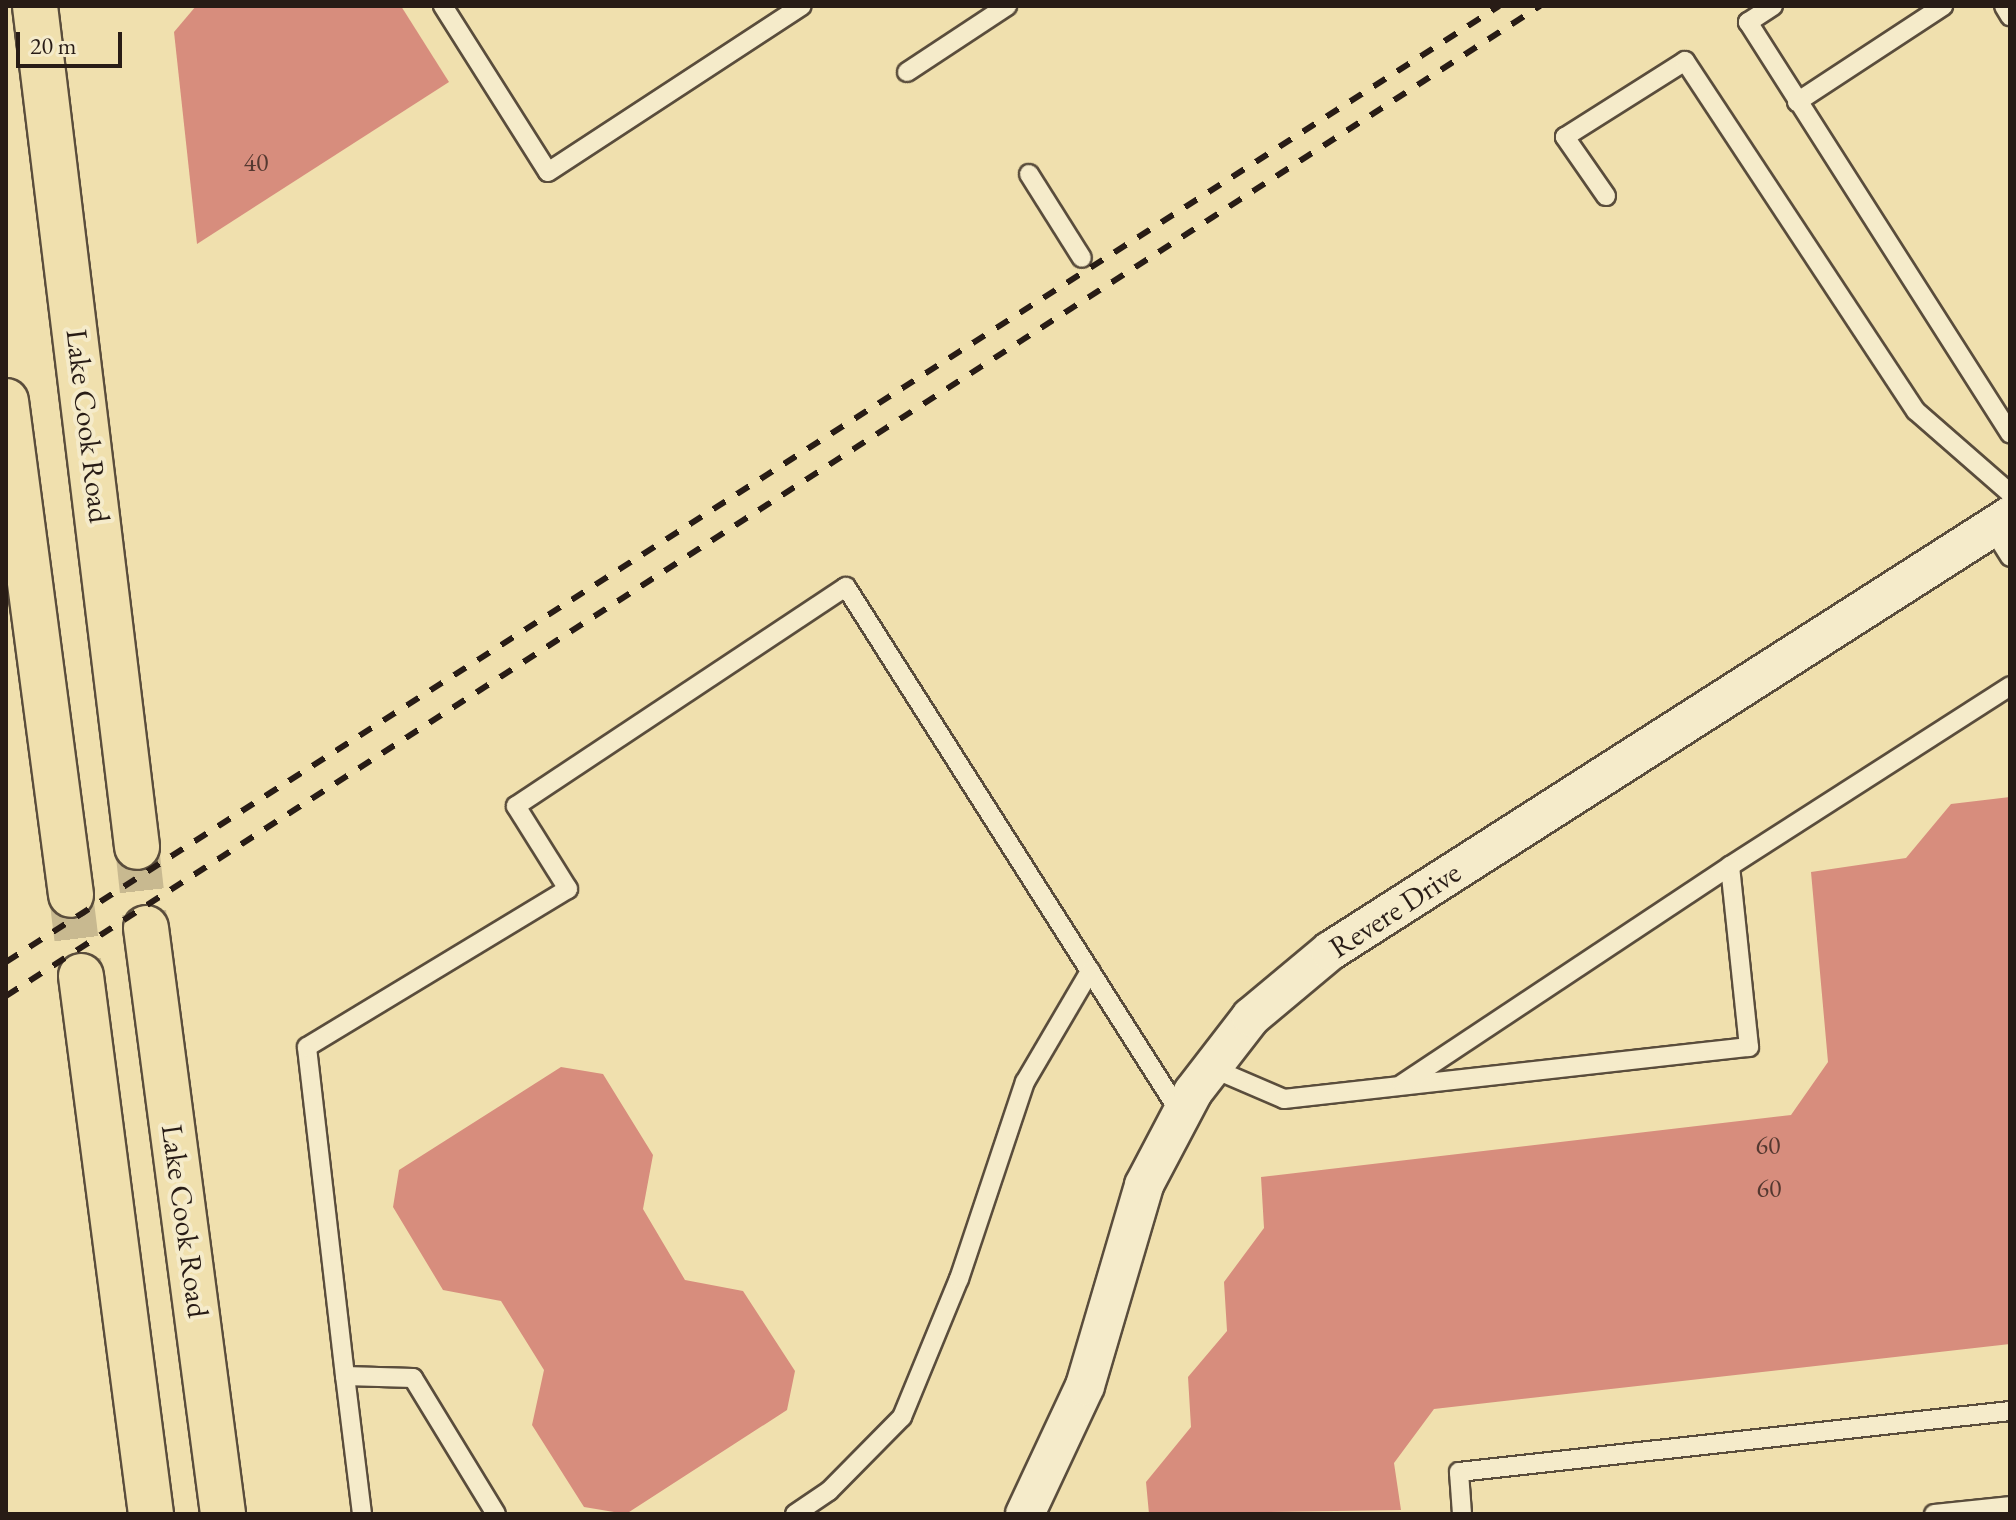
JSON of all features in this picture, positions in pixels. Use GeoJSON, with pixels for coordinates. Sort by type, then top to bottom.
{"type":"FeatureCollection","features":[{"type":"Feature","properties":{"kind":"main road","name":"Lake Cook Road"},"geometry":{"type":"LineString","coordinates":[[35,6],[137,847]]}},
{"type":"Feature","properties":{"kind":"main road"},"geometry":{"type":"LineString","coordinates":[[6,401],[71,895]]}},
{"type":"Feature","properties":{"kind":"main road","name":"Lake Cook Road"},"geometry":{"type":"LineString","coordinates":[[146,928],[223,1514]]}},
{"type":"Feature","properties":{"kind":"main road"},"geometry":{"type":"LineString","coordinates":[[81,976],[151,1514]]}},
{"type":"Feature","properties":{"kind":"street","name":"Revere Drive"},"geometry":{"type":"LineString","coordinates":[[1025,1514],[1085,1386],[1144,1185],[1181,1114],[1251,1017],[1330,951],[2004,534]]}},
{"type":"Feature","properties":{"kind":"lane"},"geometry":{"type":"LineString","coordinates":[[443,6],[548,172],[802,6]]}},
{"type":"Feature","properties":{"kind":"lane"},"geometry":{"type":"LineString","coordinates":[[907,72],[1007,6]]}},
{"type":"Feature","properties":{"kind":"lane"},"geometry":{"type":"LineString","coordinates":[[1773,6],[1748,22],[2010,434]]}},
{"type":"Feature","properties":{"kind":"lane"},"geometry":{"type":"LineString","coordinates":[[1797,102],[1943,6]]}},
{"type":"Feature","properties":{"kind":"lane"},"geometry":{"type":"LineString","coordinates":[[2004,6],[2010,16]]}},
{"type":"Feature","properties":{"kind":"lane"},"geometry":{"type":"LineString","coordinates":[[1606,196],[1565,137],[1685,61],[1916,411],[2010,493]]}},
{"type":"Feature","properties":{"kind":"lane"},"geometry":{"type":"LineString","coordinates":[[1029,174],[1082,258]]}},
{"type":"Feature","properties":{"kind":"lane"},"geometry":{"type":"LineString","coordinates":[[362,1514],[307,1047],[568,889],[516,806],[846,587],[1181,1114]]}},
{"type":"Feature","properties":{"kind":"lane"},"geometry":{"type":"LineString","coordinates":[[1400,1086],[1730,866],[2010,686]]}},
{"type":"Feature","properties":{"kind":"lane"},"geometry":{"type":"LineString","coordinates":[[1212,1068],[1284,1099],[1749,1047],[1730,866]]}},
{"type":"Feature","properties":{"kind":"lane"},"geometry":{"type":"LineString","coordinates":[[795,1514],[829,1491],[902,1417],[959,1279],[1025,1082],[1090,971]]}},
{"type":"Feature","properties":{"kind":"lane"},"geometry":{"type":"LineString","coordinates":[[345,1376],[413,1378],[496,1514]]}},
{"type":"Feature","properties":{"kind":"lane"},"geometry":{"type":"LineString","coordinates":[[1462,1514],[1459,1472],[2010,1411]]}},
{"type":"Feature","properties":{"kind":"lane"},"geometry":{"type":"LineString","coordinates":[[1934,1514],[2010,1506]]}},
{"type":"Feature","properties":{"kind":"building"},"geometry":{"type":"Polygon","coordinates":[[[196,6],[401,6],[449,82],[197,244],[174,32],[196,6]]]}},
{"type":"Feature","properties":{"kind":"building"},"geometry":{"type":"Polygon","coordinates":[[[2010,797],[2010,1344],[1434,1409],[1394,1463],[1401,1510],[1149,1514],[1146,1482],[1191,1427],[1188,1377],[1227,1331],[1224,1282],[1264,1228],[1261,1177],[1791,1115],[1828,1062],[1811,872],[1906,858],[1951,804],[2010,797]]]}},
{"type":"Feature","properties":{"kind":"building"},"geometry":{"type":"Polygon","coordinates":[[[561,1067],[603,1074],[653,1155],[643,1209],[685,1280],[743,1291],[795,1371],[787,1410],[626,1514],[584,1507],[532,1425],[544,1370],[501,1301],[443,1290],[393,1207],[399,1170],[561,1067]]]}},
{"type":"Feature","properties":{"kind":"tunnel"},"geometry":{"type":"LineString","coordinates":[[137,847],[146,928]]}},
{"type":"Feature","properties":{"kind":"tunnel"},"geometry":{"type":"LineString","coordinates":[[71,895],[81,976]]}},
{"type":"Feature","properties":{"kind":"railway"},"geometry":{"type":"LineString","coordinates":[[6,962],[1499,6]]}},
{"type":"Feature","properties":{"kind":"railway"},"geometry":{"type":"LineString","coordinates":[[6,996],[1540,6]]}}]}
